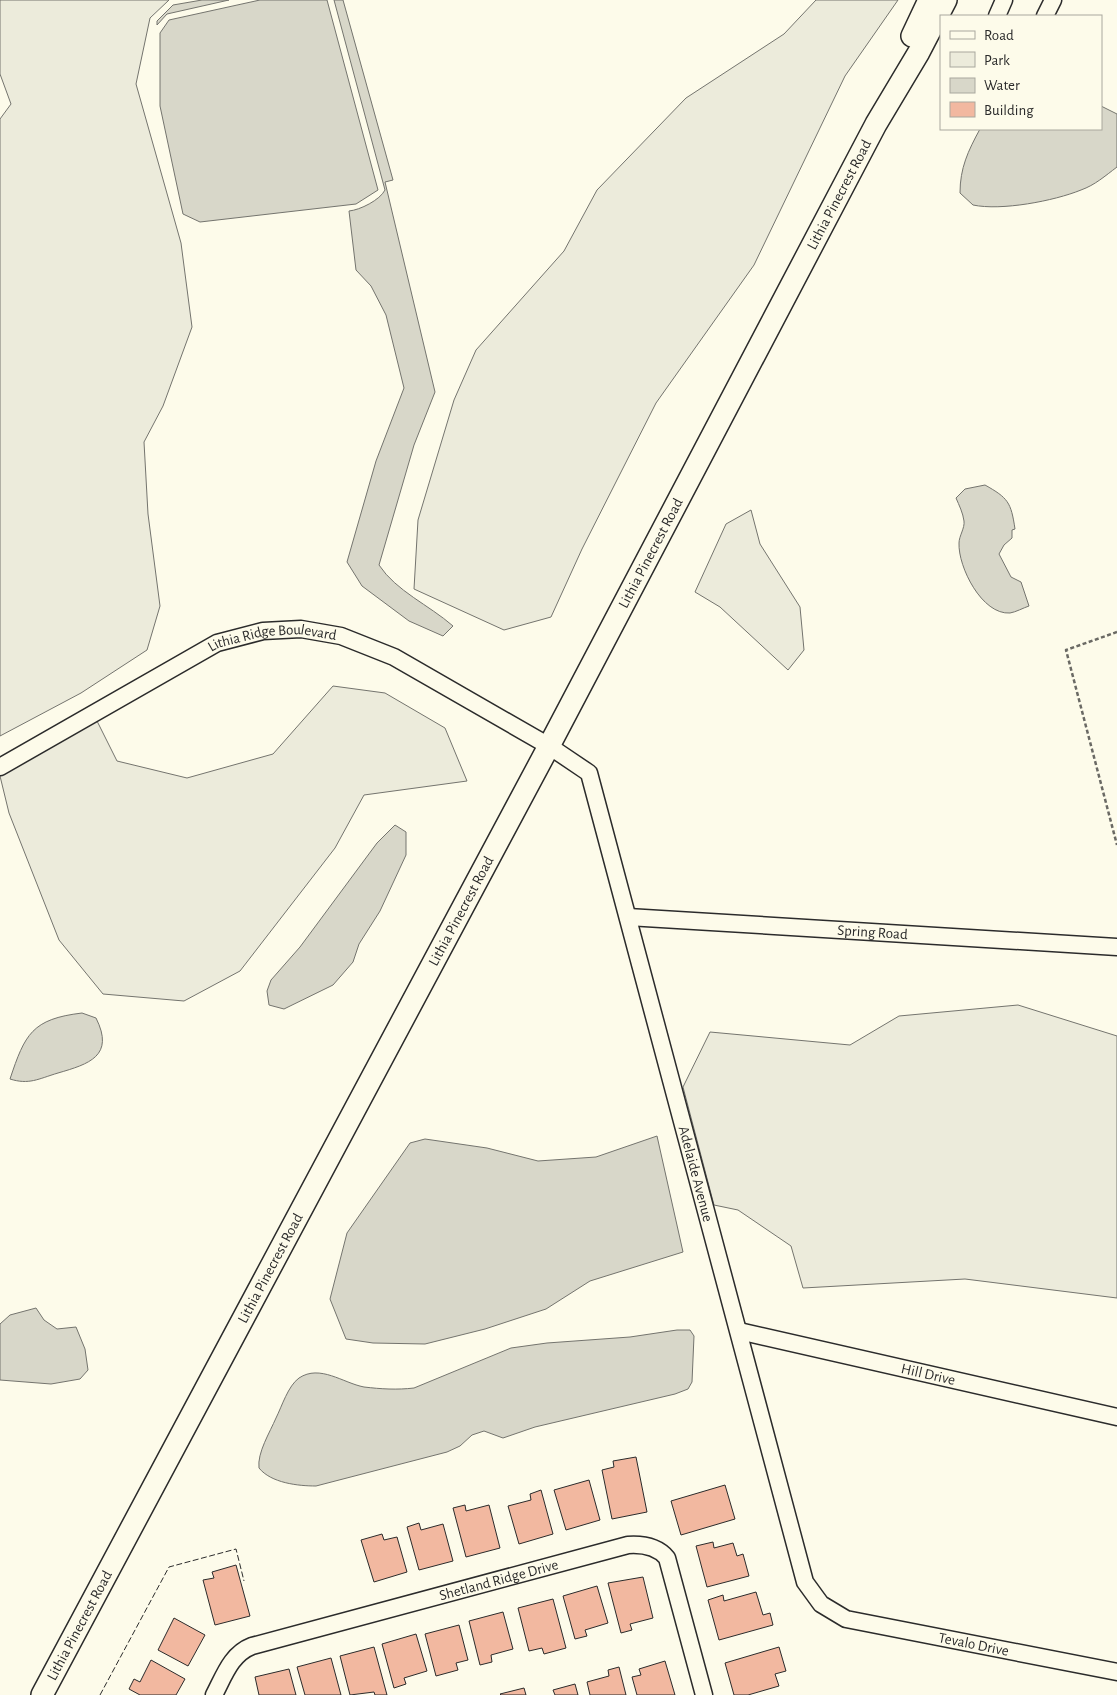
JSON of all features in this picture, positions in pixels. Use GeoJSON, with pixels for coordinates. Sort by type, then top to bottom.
{"type":"FeatureCollection","features":[{"type":"Feature","properties":{"kind":"main road","name":"Lithia Pinecrest Road"},"geometry":{"type":"LineString","coordinates":[[876,124],[929,0]]}},
{"type":"Feature","properties":{"kind":"main road","name":"Lithia Pinecrest Road"},"geometry":{"type":"LineString","coordinates":[[42,1695],[549,746],[876,124],[919,52],[946,0]]}},
{"type":"Feature","properties":{"kind":"street"},"geometry":{"type":"LineString","coordinates":[[997,15],[1004,0]]}},
{"type":"Feature","properties":{"kind":"street"},"geometry":{"type":"LineString","coordinates":[[1046,15],[1053,0]]}},
{"type":"Feature","properties":{"kind":"street","name":"Lithia Ridge Boulevard"},"geometry":{"type":"LineString","coordinates":[[0,767],[217,643],[263,630],[302,629],[341,636],[394,657],[549,746]]}},
{"type":"Feature","properties":{"kind":"street","name":"Adelaide Avenue"},"geometry":{"type":"LineString","coordinates":[[549,746],[590,773],[805,1582],[821,1604],[832,1612]]}},
{"type":"Feature","properties":{"kind":"street","name":"Spring Road"},"geometry":{"type":"LineString","coordinates":[[628,917],[1117,947]]}},
{"type":"Feature","properties":{"kind":"street","name":"Hill Drive"},"geometry":{"type":"LineString","coordinates":[[739,1331],[1117,1417]]}},
{"type":"Feature","properties":{"kind":"street","name":"Shetland Ridge Drive"},"geometry":{"type":"LineString","coordinates":[[214,1695],[232,1660],[244,1649],[252,1646],[628,1545],[638,1545],[655,1548],[667,1558],[704,1695]]}},
{"type":"Feature","properties":{"kind":"street","name":"Tevalo Drive"},"geometry":{"type":"LineString","coordinates":[[832,1612],[846,1619],[1117,1672]]}},
{"type":"Feature","properties":{"kind":"path"},"geometry":{"type":"LineString","coordinates":[[1117,632],[1066,650],[1117,845]]}},
{"type":"Feature","properties":{"kind":"green space"},"geometry":{"type":"Polygon","coordinates":[[[0,0],[169,0],[150,18],[136,84],[181,243],[192,327],[163,406],[144,442],[148,514],[160,606],[147,650],[81,693],[0,736],[0,119],[11,104],[0,74],[0,0]]]}},
{"type":"Feature","properties":{"kind":"green space"},"geometry":{"type":"Polygon","coordinates":[[[816,0],[898,0],[845,76],[754,265],[656,403],[582,549],[551,617],[504,630],[414,589],[418,520],[454,400],[476,350],[564,251],[597,190],[686,98],[784,34],[816,0]]]}},
{"type":"Feature","properties":{"kind":"green space"},"geometry":{"type":"Polygon","coordinates":[[[751,510],[760,544],[800,607],[804,650],[788,670],[720,607],[695,592],[726,524],[751,510]]]}},
{"type":"Feature","properties":{"kind":"green space"},"geometry":{"type":"Polygon","coordinates":[[[333,686],[385,693],[445,728],[467,781],[364,795],[335,848],[240,971],[184,1001],[103,994],[59,940],[9,813],[0,776],[97,721],[117,761],[187,778],[273,754],[333,686]]]}},
{"type":"Feature","properties":{"kind":"green space"},"geometry":{"type":"Polygon","coordinates":[[[1018,1005],[1117,1036],[1117,1298],[965,1279],[803,1288],[791,1246],[738,1210],[714,1205],[683,1087],[710,1032],[850,1045],[899,1016],[1018,1005]]]}},
{"type":"Feature","properties":{"kind":"water"},"geometry":{"type":"Polygon","coordinates":[[[202,0],[229,0],[167,14],[157,25],[157,21],[173,5],[202,0]]]}},
{"type":"Feature","properties":{"kind":"water"},"geometry":{"type":"Polygon","coordinates":[[[260,0],[327,0],[378,190],[356,204],[200,222],[183,214],[160,106],[160,33],[169,20],[260,0]]]}},
{"type":"Feature","properties":{"kind":"water"},"geometry":{"type":"Polygon","coordinates":[[[334,0],[343,0],[393,180],[385,182],[435,392],[414,445],[379,565],[394,583],[453,626],[443,636],[409,621],[362,586],[347,562],[376,461],[404,388],[386,315],[371,286],[356,270],[349,211],[369,204],[385,190],[334,0]]]}},
{"type":"Feature","properties":{"kind":"water"},"geometry":{"type":"Polygon","coordinates":[[[1102,106],[1117,114],[1117,167],[1086,188],[1057,198],[1012,206],[985,207],[973,205],[960,193],[961,176],[980,130],[1102,130],[1102,106]]]}},
{"type":"Feature","properties":{"kind":"water"},"geometry":{"type":"Polygon","coordinates":[[[985,485],[1004,498],[1010,507],[1014,520],[1015,529],[1012,530],[1012,538],[1004,545],[999,554],[1011,577],[1021,582],[1029,606],[1015,612],[1000,612],[981,598],[967,576],[960,553],[959,540],[964,521],[956,498],[965,489],[985,485]]]}},
{"type":"Feature","properties":{"kind":"water"},"geometry":{"type":"Polygon","coordinates":[[[395,825],[406,832],[406,855],[380,911],[359,944],[353,962],[333,985],[284,1009],[269,1005],[267,991],[271,980],[300,947],[377,843],[395,825]]]}},
{"type":"Feature","properties":{"kind":"water"},"geometry":{"type":"Polygon","coordinates":[[[82,1013],[96,1018],[101,1031],[102,1041],[96,1056],[80,1066],[39,1079],[17,1081],[10,1079],[26,1040],[33,1031],[52,1020],[82,1013]]]}},
{"type":"Feature","properties":{"kind":"water"},"geometry":{"type":"Polygon","coordinates":[[[657,1136],[683,1252],[590,1281],[546,1309],[485,1329],[425,1344],[373,1343],[346,1339],[330,1299],[347,1233],[410,1143],[425,1139],[487,1148],[538,1161],[596,1157],[657,1136]]]}},
{"type":"Feature","properties":{"kind":"water"},"geometry":{"type":"Polygon","coordinates":[[[36,1308],[44,1320],[57,1329],[76,1327],[85,1349],[88,1370],[80,1379],[51,1384],[0,1380],[0,1324],[10,1315],[36,1308]]]}},
{"type":"Feature","properties":{"kind":"water"},"geometry":{"type":"Polygon","coordinates":[[[677,1330],[690,1330],[694,1336],[692,1382],[688,1389],[675,1394],[535,1427],[503,1438],[484,1431],[472,1435],[460,1446],[447,1452],[316,1486],[285,1483],[270,1477],[259,1468],[262,1449],[286,1396],[295,1382],[307,1374],[315,1373],[332,1376],[364,1387],[414,1388],[511,1348],[547,1343],[630,1337],[677,1330]]]}},
{"type":"Feature","properties":{"kind":"building"},"geometry":{"type":"Polygon","coordinates":[[[636,1457],[647,1512],[612,1519],[602,1470],[614,1467],[613,1461],[636,1457]]]}},
{"type":"Feature","properties":{"kind":"building"},"geometry":{"type":"Polygon","coordinates":[[[589,1480],[600,1520],[566,1530],[554,1490],[589,1480]]]}},
{"type":"Feature","properties":{"kind":"building"},"geometry":{"type":"Polygon","coordinates":[[[725,1485],[735,1519],[681,1535],[671,1501],[725,1485]]]}},
{"type":"Feature","properties":{"kind":"building"},"geometry":{"type":"Polygon","coordinates":[[[541,1490],[553,1534],[519,1544],[508,1506],[531,1500],[530,1494],[541,1490]]]}},
{"type":"Feature","properties":{"kind":"building"},"geometry":{"type":"Polygon","coordinates":[[[465,1505],[466,1511],[489,1505],[500,1548],[466,1557],[453,1508],[465,1505]]]}},
{"type":"Feature","properties":{"kind":"building"},"geometry":{"type":"Polygon","coordinates":[[[419,1523],[421,1530],[443,1524],[453,1561],[419,1570],[407,1527],[419,1523]]]}},
{"type":"Feature","properties":{"kind":"building"},"geometry":{"type":"Polygon","coordinates":[[[382,1534],[384,1540],[397,1537],[407,1572],[374,1582],[361,1540],[382,1534]]]}},
{"type":"Feature","properties":{"kind":"building"},"geometry":{"type":"Polygon","coordinates":[[[713,1542],[714,1548],[733,1543],[737,1556],[743,1554],[749,1576],[707,1587],[696,1546],[713,1542]]]}},
{"type":"Feature","properties":{"kind":"building"},"geometry":{"type":"Polygon","coordinates":[[[236,1565],[250,1616],[215,1625],[203,1580],[214,1578],[212,1572],[236,1565]]]}},
{"type":"Feature","properties":{"kind":"building"},"geometry":{"type":"Polygon","coordinates":[[[643,1577],[653,1618],[630,1624],[632,1630],[621,1633],[608,1583],[643,1577]]]}},
{"type":"Feature","properties":{"kind":"building"},"geometry":{"type":"Polygon","coordinates":[[[597,1586],[608,1623],[585,1630],[587,1636],[575,1639],[563,1596],[597,1586]]]}},
{"type":"Feature","properties":{"kind":"building"},"geometry":{"type":"Polygon","coordinates":[[[756,1592],[763,1615],[770,1613],[773,1625],[719,1640],[708,1600],[723,1595],[724,1601],[756,1592]]]}},
{"type":"Feature","properties":{"kind":"building"},"geometry":{"type":"Polygon","coordinates":[[[553,1599],[566,1648],[544,1654],[542,1648],[529,1651],[518,1608],[553,1599]]]}},
{"type":"Feature","properties":{"kind":"building"},"geometry":{"type":"Polygon","coordinates":[[[503,1612],[513,1649],[491,1655],[492,1662],[480,1665],[469,1621],[503,1612]]]}},
{"type":"Feature","properties":{"kind":"building"},"geometry":{"type":"Polygon","coordinates":[[[174,1618],[205,1635],[188,1666],[158,1650],[174,1618]]]}},
{"type":"Feature","properties":{"kind":"building"},"geometry":{"type":"Polygon","coordinates":[[[459,1625],[468,1660],[456,1663],[458,1670],[436,1676],[425,1634],[459,1625]]]}},
{"type":"Feature","properties":{"kind":"building"},"geometry":{"type":"Polygon","coordinates":[[[416,1634],[427,1671],[404,1678],[406,1684],[394,1688],[382,1644],[416,1634]]]}},
{"type":"Feature","properties":{"kind":"building"},"geometry":{"type":"Polygon","coordinates":[[[374,1647],[387,1695],[375,1695],[374,1692],[350,1695],[340,1656],[374,1647]]]}},
{"type":"Feature","properties":{"kind":"building"},"geometry":{"type":"Polygon","coordinates":[[[779,1647],[786,1671],[775,1674],[779,1686],[748,1695],[734,1695],[725,1663],[779,1647]]]}},
{"type":"Feature","properties":{"kind":"building"},"geometry":{"type":"Polygon","coordinates":[[[331,1658],[341,1695],[305,1695],[297,1667],[331,1658]]]}},
{"type":"Feature","properties":{"kind":"building"},"geometry":{"type":"Polygon","coordinates":[[[151,1660],[185,1679],[176,1695],[140,1695],[129,1689],[134,1679],[140,1682],[151,1660]]]}},
{"type":"Feature","properties":{"kind":"building"},"geometry":{"type":"Polygon","coordinates":[[[665,1661],[675,1695],[637,1695],[632,1677],[641,1675],[639,1669],[665,1661]]]}},
{"type":"Feature","properties":{"kind":"building"},"geometry":{"type":"Polygon","coordinates":[[[619,1667],[626,1695],[590,1695],[587,1682],[609,1676],[608,1670],[619,1667]]]}},
{"type":"Feature","properties":{"kind":"building"},"geometry":{"type":"Polygon","coordinates":[[[289,1669],[296,1695],[259,1695],[255,1677],[289,1669]]]}},
{"type":"Feature","properties":{"kind":"building"},"geometry":{"type":"Polygon","coordinates":[[[575,1684],[578,1695],[555,1695],[553,1690],[575,1684]]]}},
{"type":"Feature","properties":{"kind":"building"},"geometry":{"type":"Polygon","coordinates":[[[524,1688],[526,1695],[500,1694],[524,1688]]]}},
{"type":"Feature","properties":{"kind":"fence"},"geometry":{"type":"LineString","coordinates":[[100,1695],[169,1567],[236,1549],[244,1581]]}}]}
